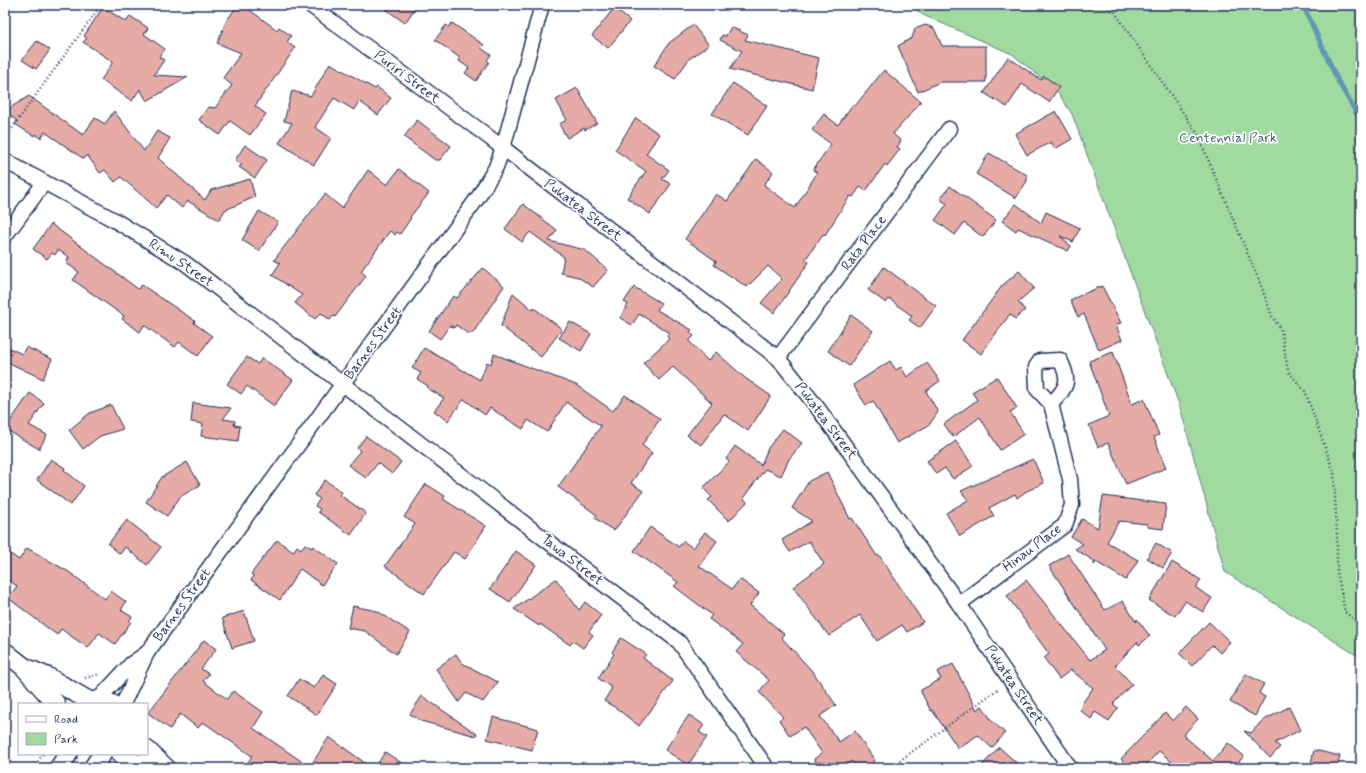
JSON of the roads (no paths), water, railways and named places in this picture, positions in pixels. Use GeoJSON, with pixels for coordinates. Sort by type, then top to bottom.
{"type":"FeatureCollection","features":[{"type":"Feature","properties":{"kind":"street","name":"Puriri Street"},"geometry":{"type":"LineString","coordinates":[[310,5],[503,148]]}},
{"type":"Feature","properties":{"kind":"street","name":"Barnes Street"},"geometry":{"type":"LineString","coordinates":[[123,703],[147,652],[466,216],[496,168],[503,148],[542,5]]}},
{"type":"Feature","properties":{"kind":"street","name":"Rata Place"},"geometry":{"type":"LineString","coordinates":[[778,358],[949,129]]}},
{"type":"Feature","properties":{"kind":"street","name":"Pukatea Street"},"geometry":{"type":"LineString","coordinates":[[503,148],[778,358],[817,407],[959,604],[1070,768]]}},
{"type":"Feature","properties":{"kind":"street","name":"Rimu Street"},"geometry":{"type":"LineString","coordinates":[[5,162],[116,221],[186,262],[344,383]]}},
{"type":"Feature","properties":{"kind":"street"},"geometry":{"type":"LineString","coordinates":[[5,236],[44,183]]}},
{"type":"Feature","properties":{"kind":"street","name":"Tawa Street"},"geometry":{"type":"LineString","coordinates":[[344,383],[679,642],[767,768]]}},
{"type":"Feature","properties":{"kind":"street","name":"Hinau Place"},"geometry":{"type":"LineString","coordinates":[[959,604],[1065,525],[1072,505],[1070,479],[1051,404]]}},
{"type":"Feature","properties":{"kind":"street"},"geometry":{"type":"LineString","coordinates":[[5,652],[24,667],[55,703]]}},
{"type":"Feature","properties":{"kind":"street","name":"Barnes Street"},"geometry":{"type":"LineString","coordinates":[[97,702],[131,664],[147,652]]}},
{"type":"Feature","properties":{"kind":"street"},"geometry":{"type":"LineString","coordinates":[[24,667],[48,677],[97,702]]}},
{"type":"Feature","properties":{"kind":"street"},"geometry":{"type":"LineString","coordinates":[[148,751],[166,768]]}},
{"type":"Feature","properties":{"kind":"street"},"geometry":{"type":"LineString","coordinates":[[59,768],[67,755]]}},
{"type":"Feature","properties":{"kind":"street"},"geometry":{"type":"LineString","coordinates":[[93,768],[101,755]]}},
{"type":"Feature","properties":{"kind":"street"},"geometry":{"type":"LineString","coordinates":[[122,755],[144,768]]}},
{"type":"Feature","properties":{"kind":"waterway"},"geometry":{"type":"LineString","coordinates":[[1303,5],[1338,81],[1361,121]]}},
{"type":"Feature","properties":{"kind":"park label","name":"Centennial Park"},"geometry":{"type":"Point","coordinates":[1228,138]}}]}
